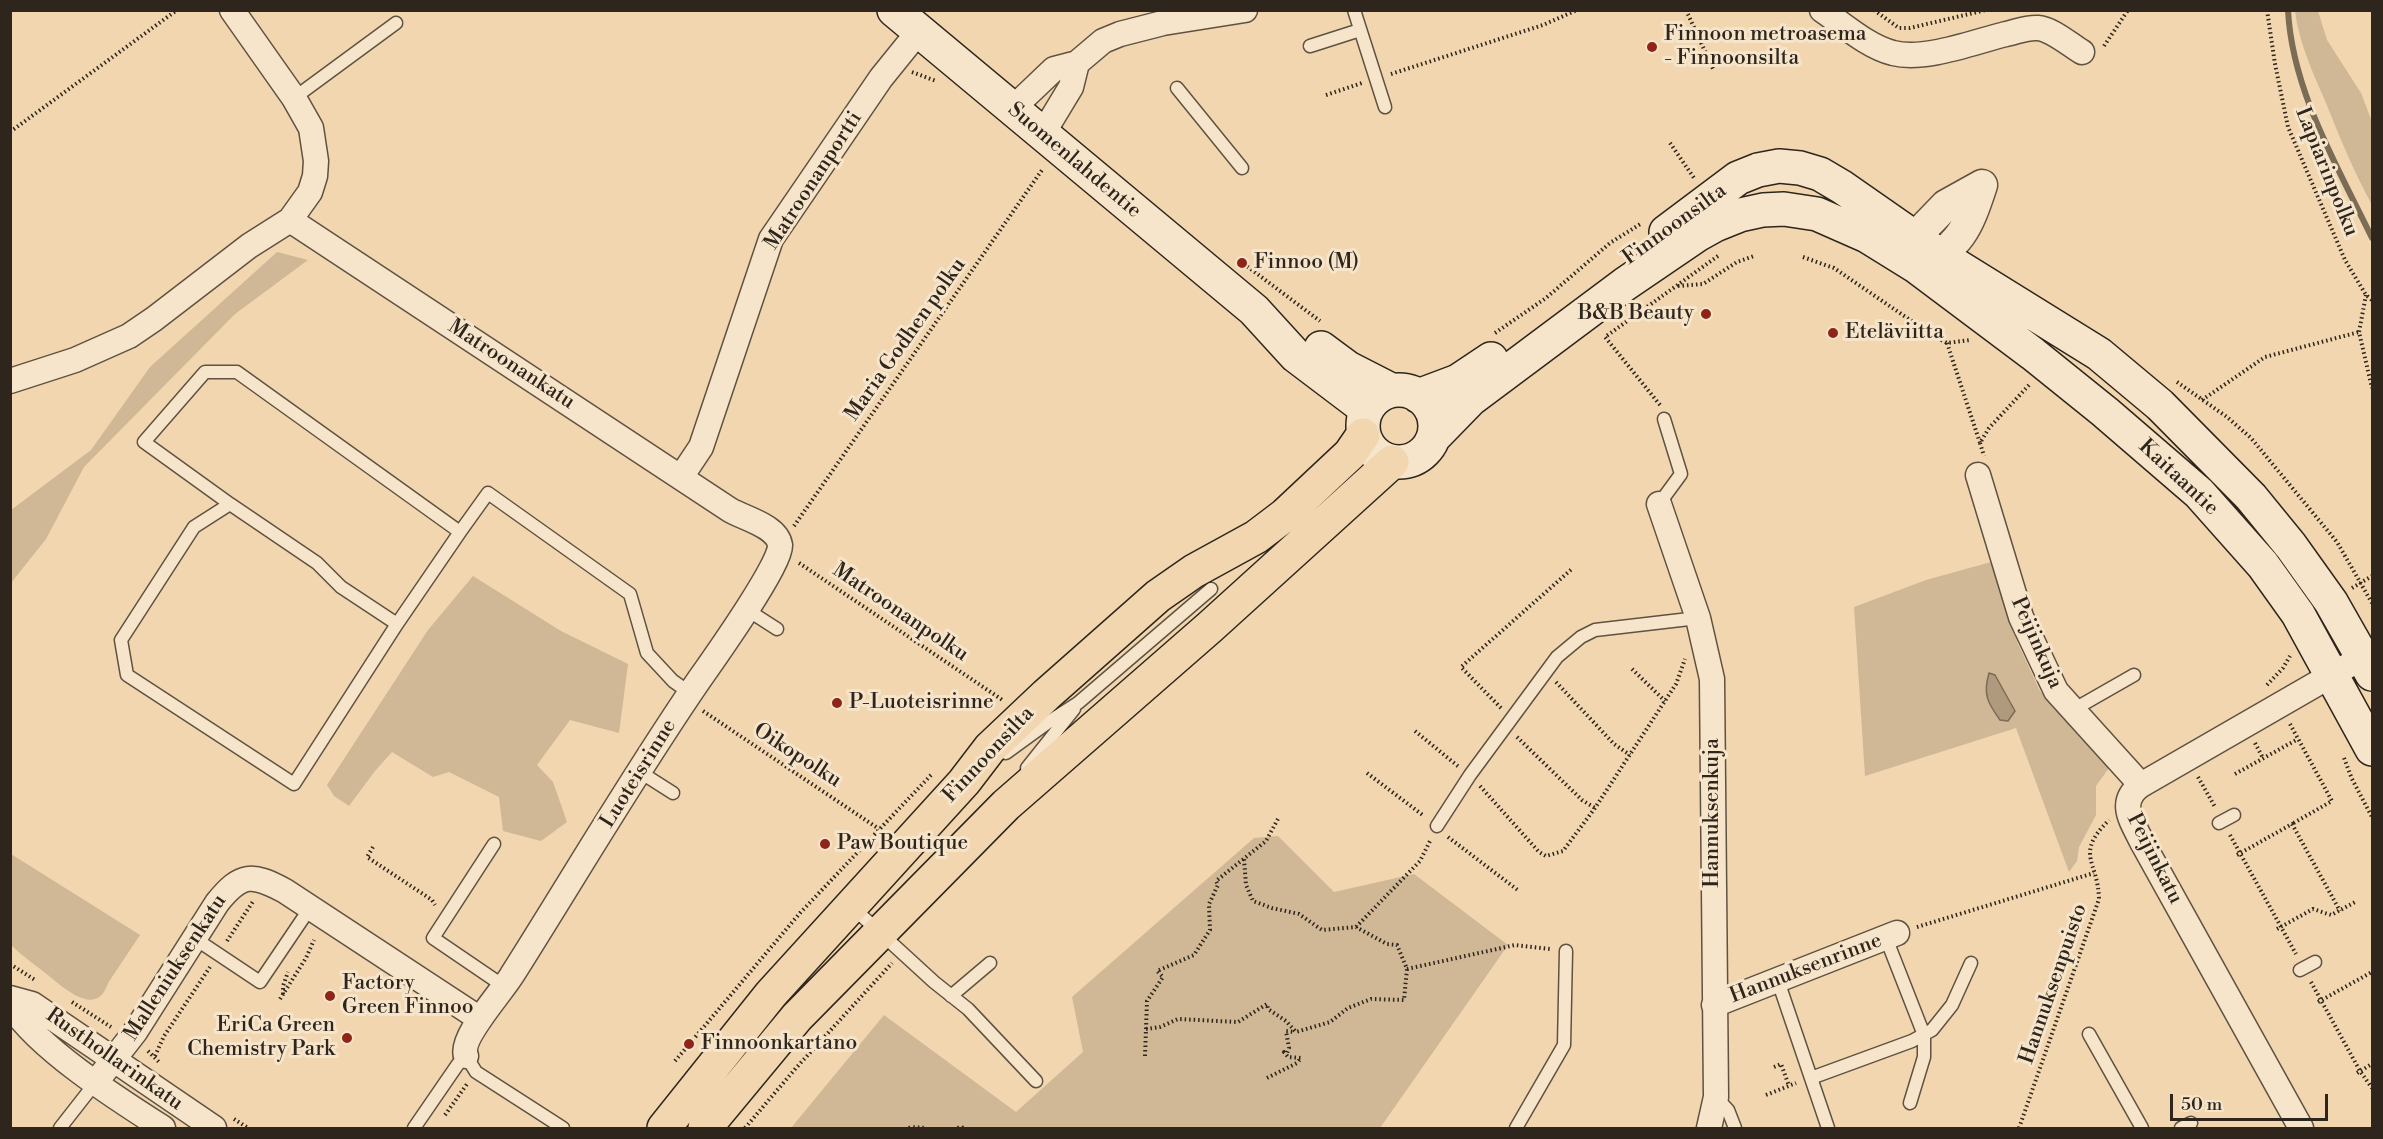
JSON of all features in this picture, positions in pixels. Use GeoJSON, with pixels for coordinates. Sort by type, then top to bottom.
{"type":"FeatureCollection","features":[{"type":"Feature","properties":{"kind":"main road","name":"Suomenlahdentie"},"geometry":{"type":"LineString","coordinates":[[894,10],[1254,310],[1308,339],[1348,368],[1385,408]]}},
{"type":"Feature","properties":{"kind":"main road","name":"Finnoonsilta"},"geometry":{"type":"LineString","coordinates":[[664,1128],[771,994],[964,782],[990,748],[1158,596],[1194,571],[1256,537],[1285,515],[1350,454],[1385,408],[1458,381],[1550,318],[1738,178],[1758,170],[1779,166],[1800,168],[1820,174],[1925,253]]}},
{"type":"Feature","properties":{"kind":"main road","name":"Finnoonsilta"},"geometry":{"type":"LineString","coordinates":[[1432,438],[1471,399],[1625,284],[1696,235],[1740,215],[1784,209],[1817,214],[1867,237],[1925,253]]}},
{"type":"Feature","properties":{"kind":"main road","name":"Kaitaantie"},"geometry":{"type":"LineString","coordinates":[[1925,253],[2099,354],[2160,405],[2251,497],[2291,546],[2331,602],[2368,666]]}},
{"type":"Feature","properties":{"kind":"main road","name":"Kaitaantie"},"geometry":{"type":"LineString","coordinates":[[1925,253],[2042,361],[2199,493],[2263,565],[2302,621],[2332,674],[2357,750]]}},
{"type":"Feature","properties":{"kind":"main road"},"geometry":{"type":"LineString","coordinates":[[1427,403],[1435,426],[1432,438],[1426,449],[1417,457],[1405,462],[1392,462],[1379,457],[1370,447],[1385,408],[1427,403]]}},
{"type":"Feature","properties":{"kind":"main road"},"geometry":{"type":"LineString","coordinates":[[705,1128],[797,1017],[891,943],[1006,805],[1241,599],[1392,462]]}},
{"type":"Feature","properties":{"kind":"street"},"geometry":{"type":"LineString","coordinates":[[10,381],[75,360],[129,336],[154,320],[249,246],[290,220],[310,192],[315,176],[316,161],[311,128],[294,98],[232,10]]}},
{"type":"Feature","properties":{"kind":"street"},"geometry":{"type":"LineString","coordinates":[[1012,109],[1054,69],[1077,63],[1103,42],[1135,29],[1245,10]]}},
{"type":"Feature","properties":{"kind":"street"},"geometry":{"type":"LineString","coordinates":[[1822,10],[1876,47],[1912,56],[2038,28],[2093,49]]}},
{"type":"Feature","properties":{"kind":"street","name":"Matroonanportti"},"geometry":{"type":"LineString","coordinates":[[681,477],[700,447],[771,239],[879,81],[919,31]]}},
{"type":"Feature","properties":{"kind":"street"},"geometry":{"type":"LineString","coordinates":[[1042,135],[1071,87],[1077,63]]}},
{"type":"Feature","properties":{"kind":"street","name":"Matroonankatu"},"geometry":{"type":"LineString","coordinates":[[290,220],[730,510],[773,531],[778,536],[780,549]]}},
{"type":"Feature","properties":{"kind":"street","name":"Peijinkuja"},"geometry":{"type":"LineString","coordinates":[[1977,474],[2028,635],[2055,691],[2141,785]]}},
{"type":"Feature","properties":{"kind":"street","name":"Hannuksenkuja"},"geometry":{"type":"LineString","coordinates":[[1659,504],[1698,618],[1712,679],[1716,1097],[1709,1128]]}},
{"type":"Feature","properties":{"kind":"street","name":"Luoteisrinne"},"geometry":{"type":"LineString","coordinates":[[471,1064],[465,1047],[480,1019],[505,987],[640,772],[694,700],[780,549]]}},
{"type":"Feature","properties":{"kind":"street","name":"Peijinkatu"},"geometry":{"type":"LineString","coordinates":[[2301,1128],[2131,819],[2127,807],[2129,796],[2141,785],[2332,674],[2368,666]]}},
{"type":"Feature","properties":{"kind":"street","name":"Malleniuksenkatu"},"geometry":{"type":"LineString","coordinates":[[96,1082],[135,1032],[228,889],[241,880],[254,877],[267,881],[310,908],[480,1019]]}},
{"type":"Feature","properties":{"kind":"street","name":"Hannuksenrinne"},"geometry":{"type":"LineString","coordinates":[[1714,1005],[1892,935]]}},
{"type":"Feature","properties":{"kind":"street","name":"Rusthollarinkatu"},"geometry":{"type":"LineString","coordinates":[[10,999],[32,1004],[214,1128]]}},
{"type":"Feature","properties":{"kind":"street","name":"Rusthollarinkatu"},"geometry":{"type":"LineString","coordinates":[[10,1004],[19,1019],[63,1057],[164,1128]]}},
{"type":"Feature","properties":{"kind":"lane"},"geometry":{"type":"LineString","coordinates":[[1354,10],[1385,107]]}},
{"type":"Feature","properties":{"kind":"lane"},"geometry":{"type":"LineString","coordinates":[[294,98],[396,23]]}},
{"type":"Feature","properties":{"kind":"lane"},"geometry":{"type":"LineString","coordinates":[[1310,46],[1360,30]]}},
{"type":"Feature","properties":{"kind":"lane"},"geometry":{"type":"LineString","coordinates":[[1177,88],[1242,168]]}},
{"type":"Feature","properties":{"kind":"lane"},"geometry":{"type":"LineString","coordinates":[[397,624],[341,587],[317,563],[144,442],[205,372],[237,372],[460,532]]}},
{"type":"Feature","properties":{"kind":"lane"},"geometry":{"type":"LineString","coordinates":[[1659,504],[1681,474],[1664,419]]}},
{"type":"Feature","properties":{"kind":"lane"},"geometry":{"type":"LineString","coordinates":[[230,504],[194,527],[121,640],[127,675],[294,784],[397,624],[488,493],[630,594],[647,653],[694,700]]}},
{"type":"Feature","properties":{"kind":"lane"},"geometry":{"type":"LineString","coordinates":[[964,782],[1078,703],[1211,589]]}},
{"type":"Feature","properties":{"kind":"lane"},"geometry":{"type":"LineString","coordinates":[[746,609],[777,628]]}},
{"type":"Feature","properties":{"kind":"lane"},"geometry":{"type":"LineString","coordinates":[[1437,826],[1509,722],[1546,672],[1568,647],[1595,630],[1698,618]]}},
{"type":"Feature","properties":{"kind":"lane"},"geometry":{"type":"LineString","coordinates":[[2072,711],[2134,675]]}},
{"type":"Feature","properties":{"kind":"lane"},"geometry":{"type":"LineString","coordinates":[[1006,805],[1024,772],[1078,703]]}},
{"type":"Feature","properties":{"kind":"lane"},"geometry":{"type":"LineString","coordinates":[[640,772],[673,793]]}},
{"type":"Feature","properties":{"kind":"lane"},"geometry":{"type":"LineString","coordinates":[[2221,822],[2234,814]]}},
{"type":"Feature","properties":{"kind":"lane"},"geometry":{"type":"LineString","coordinates":[[494,844],[433,938],[505,987]]}},
{"type":"Feature","properties":{"kind":"lane"},"geometry":{"type":"LineString","coordinates":[[850,906],[968,1009],[1036,1081]]}},
{"type":"Feature","properties":{"kind":"lane"},"geometry":{"type":"LineString","coordinates":[[194,938],[260,982],[310,908]]}},
{"type":"Feature","properties":{"kind":"lane"},"geometry":{"type":"LineString","coordinates":[[1892,935],[1924,1035],[1924,1057],[1910,1103]]}},
{"type":"Feature","properties":{"kind":"lane"},"geometry":{"type":"LineString","coordinates":[[1516,1128],[1564,1045],[1566,951]]}},
{"type":"Feature","properties":{"kind":"lane"},"geometry":{"type":"LineString","coordinates":[[2302,969],[2315,962]]}},
{"type":"Feature","properties":{"kind":"lane"},"geometry":{"type":"LineString","coordinates":[[951,996],[990,963]]}},
{"type":"Feature","properties":{"kind":"lane"},"geometry":{"type":"LineString","coordinates":[[1811,1078],[1932,1030],[1952,1005],[1971,963]]}},
{"type":"Feature","properties":{"kind":"lane"},"geometry":{"type":"LineString","coordinates":[[1778,981],[1828,1128]]}},
{"type":"Feature","properties":{"kind":"lane"},"geometry":{"type":"LineString","coordinates":[[2089,1034],[2142,1128]]}},
{"type":"Feature","properties":{"kind":"lane"},"geometry":{"type":"LineString","coordinates":[[414,1128],[458,1064],[471,1064],[563,1128]]}},
{"type":"Feature","properties":{"kind":"lane"},"geometry":{"type":"LineString","coordinates":[[60,1128],[96,1082]]}},
{"type":"Feature","properties":{"kind":"lane"},"geometry":{"type":"LineString","coordinates":[[1716,1097],[1728,1110],[1735,1128]]}},
{"type":"Feature","properties":{"kind":"path"},"geometry":{"type":"LineString","coordinates":[[10,132],[177,10]]}},
{"type":"Feature","properties":{"kind":"path"},"geometry":{"type":"LineString","coordinates":[[1385,76],[1543,25],[1578,10]]}},
{"type":"Feature","properties":{"kind":"path"},"geometry":{"type":"LineString","coordinates":[[1686,10],[1714,71]]}},
{"type":"Feature","properties":{"kind":"path"},"geometry":{"type":"LineString","coordinates":[[1874,10],[1899,28],[1911,28],[1986,10]]}},
{"type":"Feature","properties":{"kind":"path"},"geometry":{"type":"LineString","coordinates":[[2093,49],[2128,10]]}},
{"type":"Feature","properties":{"kind":"path","name":"Lapiarinpolku"},"geometry":{"type":"LineString","coordinates":[[2267,10],[2288,127],[2345,260],[2366,295],[2373,300]]}},
{"type":"Feature","properties":{"kind":"path"},"geometry":{"type":"LineString","coordinates":[[1326,95],[1365,82]]}},
{"type":"Feature","properties":{"kind":"path"},"geometry":{"type":"LineString","coordinates":[[1670,143],[1698,183]]}},
{"type":"Feature","properties":{"kind":"path","name":"Maria Godhen polku"},"geometry":{"type":"LineString","coordinates":[[794,527],[1042,170]]}},
{"type":"Feature","properties":{"kind":"path"},"geometry":{"type":"LineString","coordinates":[[1664,419],[1657,399],[1605,337],[1726,250]]}},
{"type":"Feature","properties":{"kind":"path"},"geometry":{"type":"LineString","coordinates":[[1676,286],[1703,284],[1737,262],[1754,256]]}},
{"type":"Feature","properties":{"kind":"path"},"geometry":{"type":"LineString","coordinates":[[1803,257],[1834,268],[1947,343],[1975,340],[1966,333]]}},
{"type":"Feature","properties":{"kind":"path"},"geometry":{"type":"LineString","coordinates":[[2366,295],[2359,332],[2373,388]]}},
{"type":"Feature","properties":{"kind":"path"},"geometry":{"type":"LineString","coordinates":[[2202,400],[2265,357],[2359,332]]}},
{"type":"Feature","properties":{"kind":"path"},"geometry":{"type":"LineString","coordinates":[[1947,343],[1980,443],[1989,428],[2031,383]]}},
{"type":"Feature","properties":{"kind":"path"},"geometry":{"type":"LineString","coordinates":[[2022,376],[2037,387]]}},
{"type":"Feature","properties":{"kind":"path"},"geometry":{"type":"LineString","coordinates":[[2187,389],[2251,438],[2337,542],[2373,603]]}},
{"type":"Feature","properties":{"kind":"path","name":"Matroonanpolku"},"geometry":{"type":"LineString","coordinates":[[780,549],[1004,702]]}},
{"type":"Feature","properties":{"kind":"path"},"geometry":{"type":"LineString","coordinates":[[1573,568],[1461,667],[1582,800],[1595,808]]}},
{"type":"Feature","properties":{"kind":"path"},"geometry":{"type":"LineString","coordinates":[[2361,582],[2373,576]]}},
{"type":"Feature","properties":{"kind":"path"},"geometry":{"type":"LineString","coordinates":[[1415,731],[1470,776],[1539,852],[1546,856],[1563,851],[1595,808],[1676,684],[1682,663],[1703,642]]}},
{"type":"Feature","properties":{"kind":"path"},"geometry":{"type":"LineString","coordinates":[[1632,669],[1665,700]]}},
{"type":"Feature","properties":{"kind":"path"},"geometry":{"type":"LineString","coordinates":[[1546,672],[1614,744],[1630,755]]}},
{"type":"Feature","properties":{"kind":"path","name":"Oikopolku"},"geometry":{"type":"LineString","coordinates":[[694,700],[879,829]]}},
{"type":"Feature","properties":{"kind":"path"},"geometry":{"type":"LineString","coordinates":[[2238,854],[2332,801],[2289,723]]}},
{"type":"Feature","properties":{"kind":"path"},"geometry":{"type":"LineString","coordinates":[[2252,737],[2263,758]]}},
{"type":"Feature","properties":{"kind":"path"},"geometry":{"type":"LineString","coordinates":[[2235,774],[2298,739]]}},
{"type":"Feature","properties":{"kind":"path"},"geometry":{"type":"LineString","coordinates":[[2357,750],[2352,779],[2373,817]]}},
{"type":"Feature","properties":{"kind":"path"},"geometry":{"type":"LineString","coordinates":[[2193,768],[2358,1072],[2373,1088]]}},
{"type":"Feature","properties":{"kind":"path"},"geometry":{"type":"LineString","coordinates":[[1367,773],[1437,826],[1453,843],[1519,891]]}},
{"type":"Feature","properties":{"kind":"path"},"geometry":{"type":"LineString","coordinates":[[1145,1056],[1147,1001],[1163,977],[1157,971],[1194,955],[1210,930],[1209,904],[1218,885],[1216,881],[1266,841],[1279,817]]}},
{"type":"Feature","properties":{"kind":"path","name":"Hannuksenpuisto"},"geometry":{"type":"LineString","coordinates":[[2019,1128],[2099,899],[2099,885],[2089,857],[2091,843],[2110,819]]}},
{"type":"Feature","properties":{"kind":"path"},"geometry":{"type":"LineString","coordinates":[[2292,824],[2340,911]]}},
{"type":"Feature","properties":{"kind":"path"},"geometry":{"type":"LineString","coordinates":[[1356,927],[1420,861],[1437,826]]}},
{"type":"Feature","properties":{"kind":"path"},"geometry":{"type":"LineString","coordinates":[[373,847],[367,858],[432,900],[445,919]]}},
{"type":"Feature","properties":{"kind":"path"},"geometry":{"type":"LineString","coordinates":[[1244,859],[1246,885],[1253,901],[1299,914],[1322,930],[1356,927],[1387,944],[1397,945],[1407,969],[1404,999],[1371,999],[1348,1008],[1330,1023],[1296,1032],[1286,1031],[1289,1048],[1287,1053],[1284,1052],[1288,1057],[1301,1058],[1297,1064],[1267,1078]]}},
{"type":"Feature","properties":{"kind":"path"},"geometry":{"type":"LineString","coordinates":[[1892,935],[2094,873]]}},
{"type":"Feature","properties":{"kind":"path"},"geometry":{"type":"LineString","coordinates":[[2279,928],[2313,909],[2331,915],[2357,901]]}},
{"type":"Feature","properties":{"kind":"path"},"geometry":{"type":"LineString","coordinates":[[675,1061],[800,913]]}},
{"type":"Feature","properties":{"kind":"path"},"geometry":{"type":"LineString","coordinates":[[273,995],[281,1000],[314,940]]}},
{"type":"Feature","properties":{"kind":"path"},"geometry":{"type":"LineString","coordinates":[[745,1128],[796,1068],[891,943]]}},
{"type":"Feature","properties":{"kind":"path"},"geometry":{"type":"LineString","coordinates":[[1407,969],[1515,945],[1566,951]]}},
{"type":"Feature","properties":{"kind":"path"},"geometry":{"type":"LineString","coordinates":[[2320,1001],[2373,972]]}},
{"type":"Feature","properties":{"kind":"path"},"geometry":{"type":"LineString","coordinates":[[283,986],[283,994]]}},
{"type":"Feature","properties":{"kind":"path"},"geometry":{"type":"LineString","coordinates":[[1146,1029],[1160,1028],[1178,1019],[1238,1022],[1267,1004],[1268,1010],[1287,1021],[1296,1032]]}},
{"type":"Feature","properties":{"kind":"path"},"geometry":{"type":"LineString","coordinates":[[443,1119],[471,1064]]}},
{"type":"Feature","properties":{"kind":"path"},"geometry":{"type":"LineString","coordinates":[[1774,1067],[1781,1064],[1789,1086]]}},
{"type":"Feature","properties":{"kind":"path"},"geometry":{"type":"LineString","coordinates":[[2358,1072],[2373,1064]]}},
{"type":"Feature","properties":{"kind":"path"},"geometry":{"type":"LineString","coordinates":[[1766,1095],[1811,1078]]}},
{"type":"Feature","properties":{"kind":"path"},"geometry":{"type":"LineString","coordinates":[[958,1128],[961,1126],[963,1128]]}},
{"type":"Feature","properties":{"kind":"path"},"geometry":{"type":"LineString","coordinates":[[909,1128],[926,1128]]}},
{"type":"Feature","properties":{"kind":"shaded area"},"geometry":{"type":"Polygon","coordinates":[[[2295,11],[2318,11],[2327,40],[2361,93],[2372,122],[2372,205],[2347,155],[2312,69],[2303,46],[2295,11]]]}},
{"type":"Feature","properties":{"kind":"shaded area"},"geometry":{"type":"Polygon","coordinates":[[[277,252],[308,260],[235,314],[84,467],[46,539],[11,583],[11,510],[91,450],[150,367],[277,252]]]}},
{"type":"Feature","properties":{"kind":"shaded area"},"geometry":{"type":"Polygon","coordinates":[[[1991,562],[2018,644],[2040,691],[2109,768],[2096,786],[2096,815],[2079,847],[2077,861],[2069,872],[2016,728],[1865,776],[1854,607],[1926,580],[1991,562]]]}},
{"type":"Feature","properties":{"kind":"shaded area"},"geometry":{"type":"Polygon","coordinates":[[[473,576],[561,631],[628,664],[619,733],[570,720],[537,765],[553,782],[567,822],[541,841],[503,831],[499,797],[449,772],[433,777],[392,752],[349,806],[334,796],[327,785],[428,630],[473,576]]]}},
{"type":"Feature","properties":{"kind":"shaded area"},"geometry":{"type":"Polygon","coordinates":[[[1989,673],[1995,675],[2015,711],[2008,721],[2000,720],[1989,703],[1986,687],[1989,673]]]}},
{"type":"Feature","properties":{"kind":"shaded area"},"geometry":{"type":"Polygon","coordinates":[[[1278,836],[1334,892],[1414,874],[1508,945],[1380,1128],[791,1128],[884,1015],[1016,1112],[1083,1052],[1072,997],[1254,838],[1278,836]]]}},
{"type":"Feature","properties":{"kind":"shaded area"},"geometry":{"type":"Polygon","coordinates":[[[11,854],[140,935],[102,994],[95,999],[87,999],[68,991],[11,945],[11,854]]]}},
{"type":"Feature","properties":{"kind":"waterway"},"geometry":{"type":"LineString","coordinates":[[2288,10],[2291,40],[2307,99],[2372,238]]}},
{"type":"Feature","properties":{"kind":"place","name":"Finnoon metroasema - Finnoonsilta"},"geometry":{"type":"Point","coordinates":[1652,47]}},
{"type":"Feature","properties":{"kind":"place","name":"Finnoo (M)"},"geometry":{"type":"Point","coordinates":[1242,263]}},
{"type":"Feature","properties":{"kind":"place","name":"B&B Beauty"},"geometry":{"type":"Point","coordinates":[1706,314]}},
{"type":"Feature","properties":{"kind":"place","name":"Eteläviitta"},"geometry":{"type":"Point","coordinates":[1833,333]}},
{"type":"Feature","properties":{"kind":"place","name":"P-Luoteisrinne"},"geometry":{"type":"Point","coordinates":[837,703]}},
{"type":"Feature","properties":{"kind":"place","name":"Paw Boutique"},"geometry":{"type":"Point","coordinates":[825,844]}},
{"type":"Feature","properties":{"kind":"place","name":"Factory Green Finnoo"},"geometry":{"type":"Point","coordinates":[330,996]}},
{"type":"Feature","properties":{"kind":"place","name":"EriCa Green Chemistry Park"},"geometry":{"type":"Point","coordinates":[347,1038]}},
{"type":"Feature","properties":{"kind":"place","name":"Finnoonkartano"},"geometry":{"type":"Point","coordinates":[689,1044]}}]}
